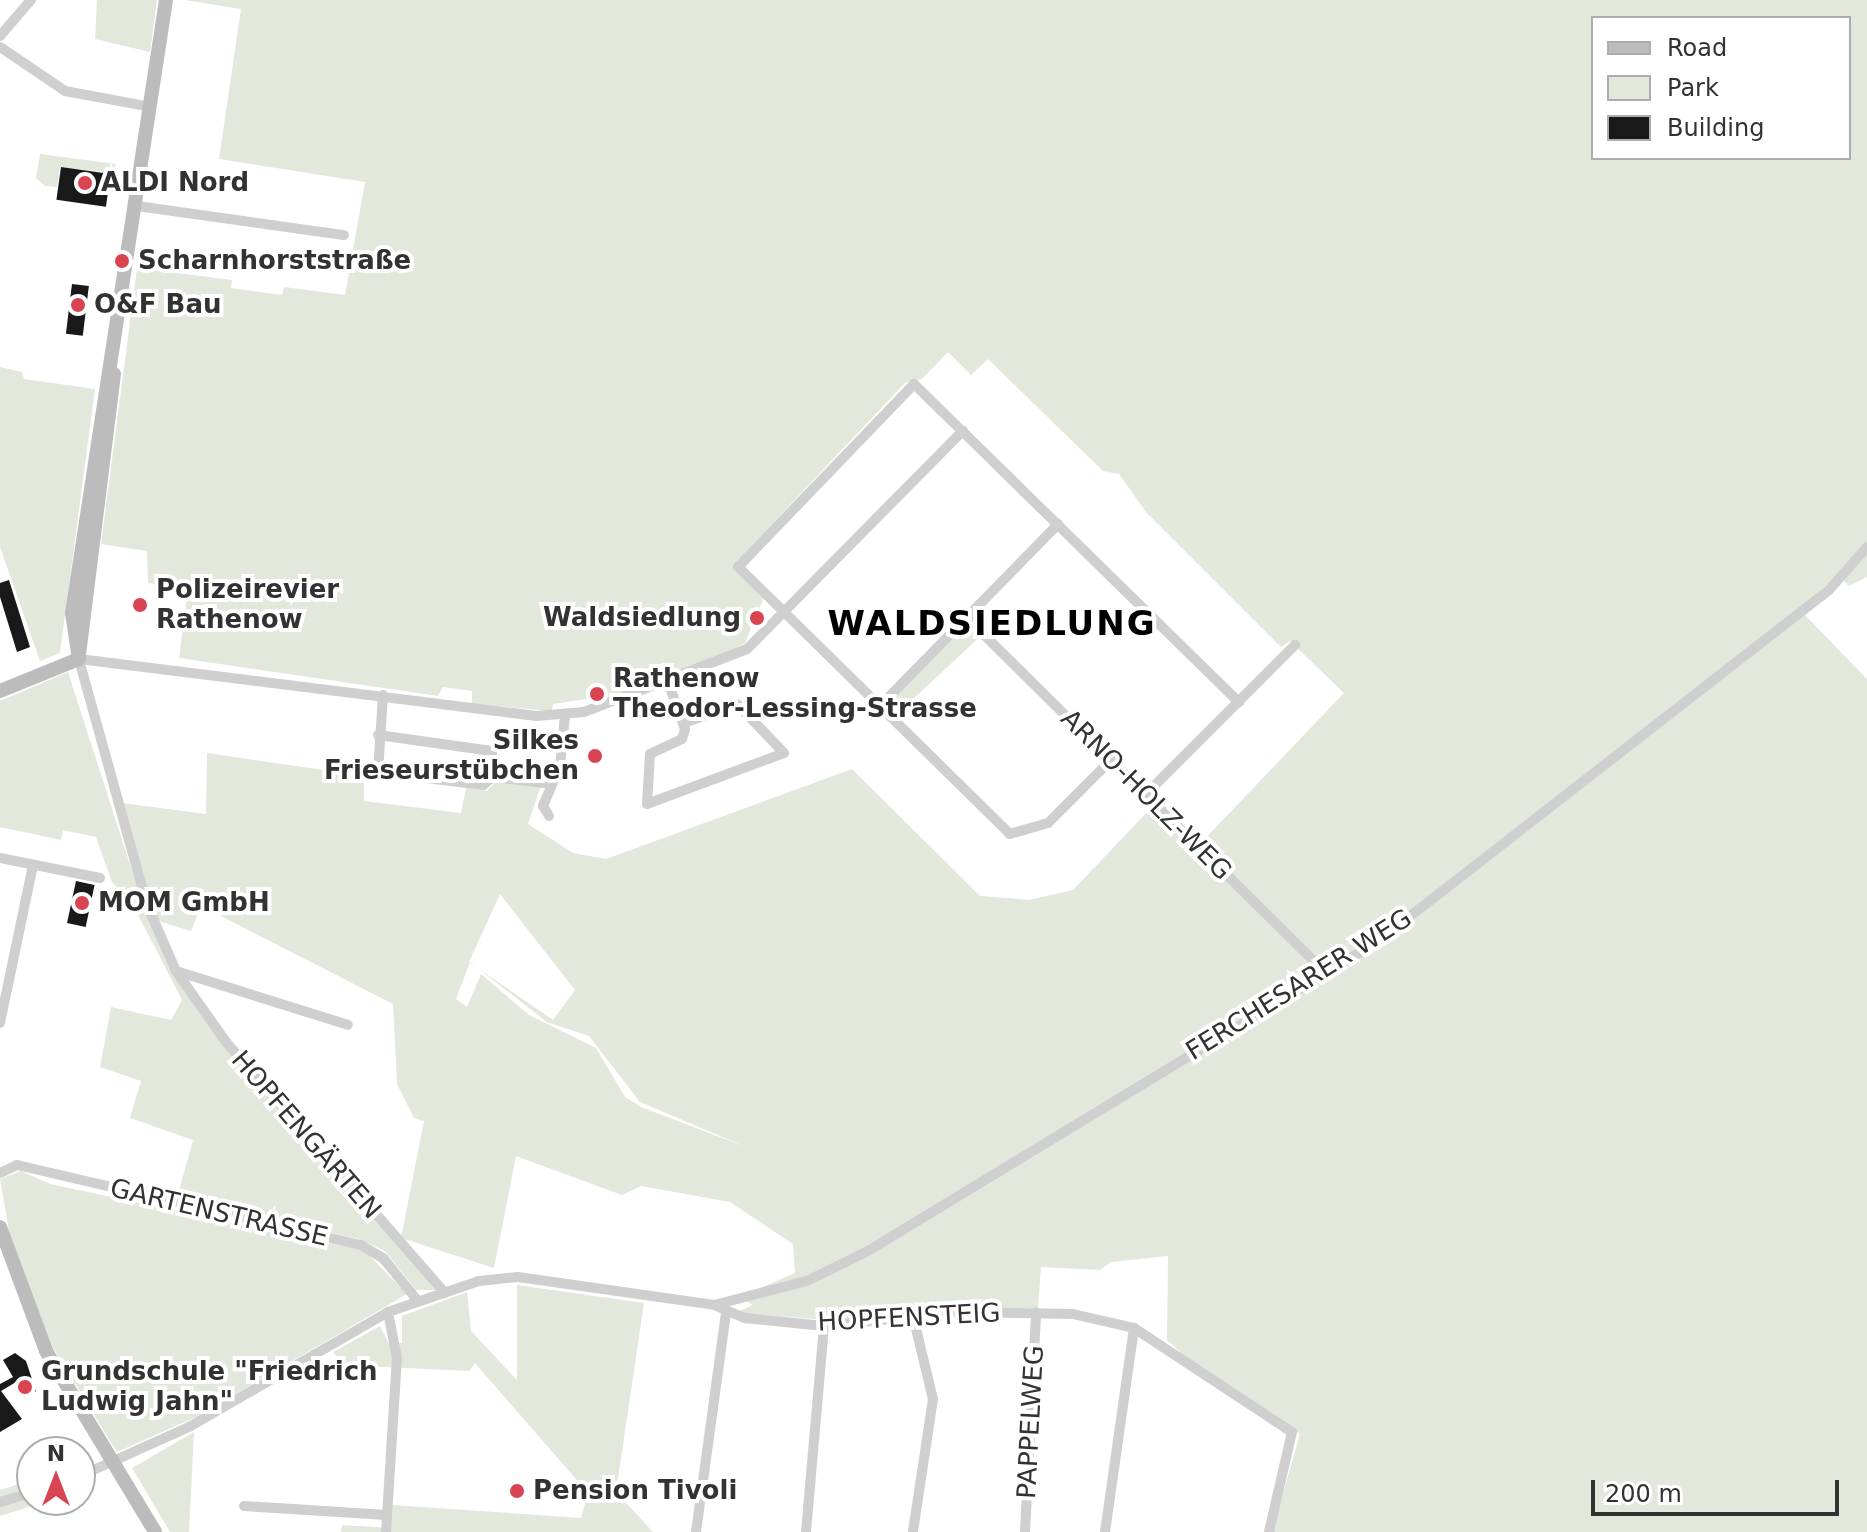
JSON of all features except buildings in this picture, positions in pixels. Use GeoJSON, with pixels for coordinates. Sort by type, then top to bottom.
{"type":"FeatureCollection","features":[{"type":"Feature","properties":{"kind":"street"},"geometry":{"type":"LineString","coordinates":[[0,36],[31,0]]}},
{"type":"Feature","properties":{"kind":"street"},"geometry":{"type":"LineString","coordinates":[[79,659],[71,623],[115,354],[166,0]]}},
{"type":"Feature","properties":{"kind":"street"},"geometry":{"type":"LineString","coordinates":[[0,47],[65,91],[151,107]]}},
{"type":"Feature","properties":{"kind":"street"},"geometry":{"type":"LineString","coordinates":[[137,206],[344,235]]}},
{"type":"Feature","properties":{"kind":"street"},"geometry":{"type":"LineString","coordinates":[[1111,760],[1048,823],[1010,834],[738,567],[907,388],[920,384],[963,431],[1239,702]]}},
{"type":"Feature","properties":{"kind":"street"},"geometry":{"type":"LineString","coordinates":[[0,691],[79,659],[565,716],[668,682],[747,649],[963,431]]}},
{"type":"Feature","properties":{"kind":"street"},"geometry":{"type":"LineString","coordinates":[[879,707],[1058,524]]}},
{"type":"Feature","properties":{"kind":"street","name":"FERCHESARER WEG"},"geometry":{"type":"LineString","coordinates":[[96,1470],[388,1312],[417,1300],[506,1276],[714,1305],[807,1281],[868,1251],[1402,923],[1805,609],[1867,547]]}},
{"type":"Feature","properties":{"kind":"street","name":"ARNO-HOLZ-WEG"},"geometry":{"type":"LineString","coordinates":[[967,618],[1325,972]]}},
{"type":"Feature","properties":{"kind":"street"},"geometry":{"type":"LineString","coordinates":[[1146,794],[1295,645]]}},
{"type":"Feature","properties":{"kind":"street","name":"HOPFENGÄRTEN"},"geometry":{"type":"LineString","coordinates":[[79,659],[147,905],[176,971],[226,1042],[440,1295]]}},
{"type":"Feature","properties":{"kind":"street"},"geometry":{"type":"LineString","coordinates":[[668,682],[684,723],[682,739],[650,754],[647,804],[784,753],[737,704],[684,723]]}},
{"type":"Feature","properties":{"kind":"street"},"geometry":{"type":"LineString","coordinates":[[383,695],[378,772],[483,785],[493,777],[552,784]]}},
{"type":"Feature","properties":{"kind":"street"},"geometry":{"type":"LineString","coordinates":[[549,816],[543,806],[552,784],[565,716]]}},
{"type":"Feature","properties":{"kind":"street"},"geometry":{"type":"LineString","coordinates":[[378,735],[492,751],[493,777]]}},
{"type":"Feature","properties":{"kind":"street"},"geometry":{"type":"LineString","coordinates":[[0,858],[100,878]]}},
{"type":"Feature","properties":{"kind":"street"},"geometry":{"type":"LineString","coordinates":[[0,1023],[33,865]]}},
{"type":"Feature","properties":{"kind":"street"},"geometry":{"type":"LineString","coordinates":[[176,971],[300,1003],[348,1025]]}},
{"type":"Feature","properties":{"kind":"street","name":"GARTENSTRASSE"},"geometry":{"type":"LineString","coordinates":[[0,1173],[17,1165],[361,1245],[383,1258],[417,1300]]}},
{"type":"Feature","properties":{"kind":"street"},"geometry":{"type":"LineString","coordinates":[[0,1227],[33,1324],[155,1532]]}},
{"type":"Feature","properties":{"kind":"street","name":"FERCHESARER WEG"},"geometry":{"type":"LineString","coordinates":[[714,1305],[726,1313]]}},
{"type":"Feature","properties":{"kind":"street"},"geometry":{"type":"LineString","coordinates":[[386,1532],[397,1358],[388,1312]]}},
{"type":"Feature","properties":{"kind":"street","name":"HOPFENSTEIG"},"geometry":{"type":"LineString","coordinates":[[726,1313],[824,1326],[913,1316],[1036,1312],[1134,1328],[1295,1437],[1269,1532]]}},
{"type":"Feature","properties":{"kind":"street","name":"PAPPELWEG"},"geometry":{"type":"LineString","coordinates":[[1025,1532],[1036,1312]]}},
{"type":"Feature","properties":{"kind":"street"},"geometry":{"type":"LineString","coordinates":[[696,1532],[726,1313]]}},
{"type":"Feature","properties":{"kind":"street"},"geometry":{"type":"LineString","coordinates":[[913,1316],[933,1399],[913,1532]]}},
{"type":"Feature","properties":{"kind":"street"},"geometry":{"type":"LineString","coordinates":[[806,1532],[824,1326]]}},
{"type":"Feature","properties":{"kind":"street"},"geometry":{"type":"LineString","coordinates":[[1105,1532],[1134,1328]]}},
{"type":"Feature","properties":{"kind":"street"},"geometry":{"type":"LineString","coordinates":[[244,1506],[387,1515]]}},
{"type":"Feature","properties":{"kind":"green space"},"geometry":{"type":"Polygon","coordinates":[[[97,0],[157,0],[150,52],[95,39],[97,0]]]}},
{"type":"Feature","properties":{"kind":"green space"},"geometry":{"type":"Polygon","coordinates":[[[185,0],[1867,0],[1867,577],[1849,586],[1838,575],[1799,609],[1867,679],[1867,1532],[1272,1532],[1300,1434],[1206,1375],[1167,1340],[1168,1256],[1111,1262],[1100,1270],[1041,1267],[1038,1308],[952,1308],[855,1322],[735,1313],[753,1305],[739,1297],[795,1273],[793,1244],[730,1202],[641,1186],[622,1195],[516,1156],[494,1268],[401,1238],[424,1121],[414,1118],[397,1084],[393,1004],[215,913],[199,911],[191,931],[155,920],[122,803],[206,814],[207,753],[364,776],[364,801],[461,813],[466,788],[487,791],[497,781],[541,785],[528,824],[573,853],[606,859],[852,769],[980,896],[1029,900],[1073,890],[1151,808],[1195,849],[1344,693],[1290,641],[1281,647],[1146,512],[1119,474],[1103,471],[988,359],[971,375],[948,352],[922,379],[905,383],[736,562],[764,597],[745,643],[724,655],[595,704],[593,698],[553,704],[552,711],[472,704],[472,691],[443,687],[438,696],[179,658],[188,589],[148,583],[147,551],[101,544],[137,268],[232,280],[231,288],[282,295],[284,287],[345,295],[365,182],[219,159],[241,9],[185,0]],[[500,894],[456,999],[467,1007],[481,974],[529,1015],[596,1048],[625,1097],[641,1107],[746,1147],[640,1102],[589,1036],[547,1022],[478,968],[553,1020],[575,990],[500,894]]]}},
{"type":"Feature","properties":{"kind":"green space"},"geometry":{"type":"Polygon","coordinates":[[[40,154],[116,164],[112,173],[60,167],[57,187],[45,186],[36,178],[40,154]]]}},
{"type":"Feature","properties":{"kind":"green space"},"geometry":{"type":"Polygon","coordinates":[[[0,367],[22,372],[24,379],[95,389],[60,653],[40,661],[0,547],[0,367]]]}},
{"type":"Feature","properties":{"kind":"green space"},"geometry":{"type":"Polygon","coordinates":[[[966,625],[978,638],[896,715],[883,702],[966,625]]]}},
{"type":"Feature","properties":{"kind":"green space"},"geometry":{"type":"Polygon","coordinates":[[[68,672],[143,905],[222,1043],[439,1290],[416,1290],[385,1251],[359,1239],[177,1198],[193,1140],[130,1118],[141,1081],[100,1067],[111,1007],[171,1020],[182,1000],[132,903],[112,882],[96,837],[63,830],[61,840],[0,827],[0,701],[68,672]]]}},
{"type":"Feature","properties":{"kind":"green space"},"geometry":{"type":"Polygon","coordinates":[[[21,1171],[50,1184],[365,1251],[407,1294],[196,1417],[117,1452],[45,1335],[14,1260],[0,1179],[21,1171]]]}},
{"type":"Feature","properties":{"kind":"green space"},"geometry":{"type":"Polygon","coordinates":[[[517,1285],[644,1303],[616,1492],[653,1532],[341,1532],[342,1525],[390,1528],[392,1505],[581,1518],[588,1493],[475,1363],[469,1371],[343,1365],[333,1352],[380,1326],[389,1344],[402,1343],[402,1316],[467,1292],[471,1331],[517,1380],[517,1285]]]}},
{"type":"Feature","properties":{"kind":"green space"},"geometry":{"type":"Polygon","coordinates":[[[194,1432],[189,1532],[170,1532],[132,1468],[194,1432]]]}},
{"type":"Feature","properties":{"kind":"green space"},"geometry":{"type":"Polygon","coordinates":[[[16,1485],[16,1511],[0,1516],[0,1490],[16,1485]]]}},
{"type":"Feature","properties":{"kind":"place","name":"ALDI Nord"},"geometry":{"type":"Point","coordinates":[85,183]}},
{"type":"Feature","properties":{"kind":"place","name":"Scharnhorststraße"},"geometry":{"type":"Point","coordinates":[122,261]}},
{"type":"Feature","properties":{"kind":"place","name":"O&F Bau"},"geometry":{"type":"Point","coordinates":[78,305]}},
{"type":"Feature","properties":{"kind":"place","name":"Polizeirevier Rathenow"},"geometry":{"type":"Point","coordinates":[140,605]}},
{"type":"Feature","properties":{"kind":"place","name":"Waldsiedlung"},"geometry":{"type":"Point","coordinates":[757,618]}},
{"type":"Feature","properties":{"kind":"place","name":"Rathenow Theodor-Lessing-Strasse"},"geometry":{"type":"Point","coordinates":[597,694]}},
{"type":"Feature","properties":{"kind":"place","name":"Silkes Frieseurstübchen"},"geometry":{"type":"Point","coordinates":[595,756]}},
{"type":"Feature","properties":{"kind":"place","name":"MOM GmbH"},"geometry":{"type":"Point","coordinates":[82,903]}},
{"type":"Feature","properties":{"kind":"place","name":"Grundschule \"Friedrich Ludwig Jahn\""},"geometry":{"type":"Point","coordinates":[25,1387]}},
{"type":"Feature","properties":{"kind":"place","name":"Pension Tivoli"},"geometry":{"type":"Point","coordinates":[517,1491]}},
{"type":"Feature","properties":{"kind":"district","name":"WALDSIEDLUNG"},"geometry":{"type":"Point","coordinates":[992,624]}}]}
